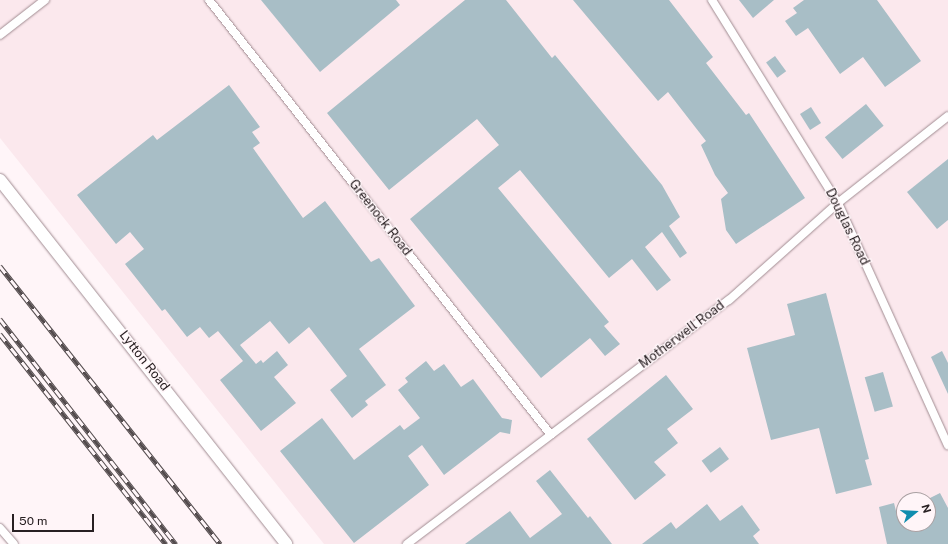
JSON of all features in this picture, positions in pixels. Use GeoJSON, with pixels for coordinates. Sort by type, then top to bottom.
{"type":"FeatureCollection","features":[{"type":"Feature","properties":{"kind":"main road","name":"Lytton Road"},"geometry":{"type":"LineString","coordinates":[[0,180],[286,544]]}},
{"type":"Feature","properties":{"kind":"street"},"geometry":{"type":"LineString","coordinates":[[0,35],[44,0]]}},
{"type":"Feature","properties":{"kind":"street","name":"Greenock Road"},"geometry":{"type":"LineString","coordinates":[[209,0],[551,435]]}},
{"type":"Feature","properties":{"kind":"street","name":"Douglas Road"},"geometry":{"type":"LineString","coordinates":[[712,0],[838,203],[948,445]]}},
{"type":"Feature","properties":{"kind":"street","name":"Motherwell Road"},"geometry":{"type":"LineString","coordinates":[[407,544],[729,300],[838,203],[948,116]]}},
{"type":"Feature","properties":{"kind":"street"},"geometry":{"type":"LineString","coordinates":[[0,528],[14,544]]}},
{"type":"Feature","properties":{"kind":"shaded area"},"geometry":{"type":"Polygon","coordinates":[[[0,0],[948,0],[948,544],[324,544],[0,138],[0,0]]]}},
{"type":"Feature","properties":{"kind":"building"},"geometry":{"type":"Polygon","coordinates":[[[261,0],[396,0],[400,5],[320,72],[261,0]]]}},
{"type":"Feature","properties":{"kind":"building"},"geometry":{"type":"Polygon","coordinates":[[[465,0],[506,0],[552,58],[555,55],[662,185],[680,217],[669,226],[687,253],[680,258],[662,232],[645,247],[671,280],[657,291],[632,259],[609,278],[520,170],[498,188],[609,322],[604,326],[620,344],[605,356],[590,338],[541,378],[410,219],[499,145],[477,119],[389,190],[327,113],[465,0]]]}},
{"type":"Feature","properties":{"kind":"building"},"geometry":{"type":"Polygon","coordinates":[[[573,0],[669,0],[713,57],[706,63],[746,115],[749,113],[805,198],[736,244],[726,230],[721,199],[728,193],[715,175],[701,145],[706,141],[668,92],[658,101],[573,0]]]}},
{"type":"Feature","properties":{"kind":"building"},"geometry":{"type":"Polygon","coordinates":[[[739,0],[774,0],[753,18],[739,0]]]}},
{"type":"Feature","properties":{"kind":"building"},"geometry":{"type":"Polygon","coordinates":[[[804,0],[877,0],[921,61],[885,87],[863,57],[840,74],[808,28],[796,36],[785,21],[797,13],[793,8],[804,0]]]}},
{"type":"Feature","properties":{"kind":"building"},"geometry":{"type":"Polygon","coordinates":[[[775,56],[786,71],[777,78],[766,62],[775,56]]]}},
{"type":"Feature","properties":{"kind":"building"},"geometry":{"type":"Polygon","coordinates":[[[229,85],[260,127],[252,132],[260,143],[253,148],[303,218],[325,201],[371,262],[379,258],[415,306],[359,349],[386,385],[365,401],[368,405],[352,418],[330,390],[347,376],[309,327],[289,344],[270,321],[240,345],[256,364],[261,360],[263,363],[277,351],[288,365],[274,377],[296,403],[261,431],[220,380],[243,361],[218,331],[209,338],[200,327],[187,337],[165,309],[162,311],[125,264],[144,249],[130,232],[116,244],[77,195],[153,135],[157,140],[229,85]]]}},
{"type":"Feature","properties":{"kind":"building"},"geometry":{"type":"Polygon","coordinates":[[[866,104],[884,126],[842,159],[825,137],[866,104]]]}},
{"type":"Feature","properties":{"kind":"building"},"geometry":{"type":"Polygon","coordinates":[[[811,107],[821,123],[810,130],[800,114],[811,107]]]}},
{"type":"Feature","properties":{"kind":"building"},"geometry":{"type":"Polygon","coordinates":[[[948,159],[948,220],[937,229],[907,192],[948,159]]]}},
{"type":"Feature","properties":{"kind":"building"},"geometry":{"type":"Polygon","coordinates":[[[826,293],[869,459],[865,460],[872,485],[836,494],[819,428],[771,440],[747,348],[795,335],[787,304],[826,293]]]}},
{"type":"Feature","properties":{"kind":"building"},"geometry":{"type":"Polygon","coordinates":[[[942,351],[948,363],[948,394],[931,357],[942,351]]]}},
{"type":"Feature","properties":{"kind":"building"},"geometry":{"type":"Polygon","coordinates":[[[426,361],[434,371],[444,364],[461,387],[473,379],[502,418],[512,420],[510,434],[500,432],[444,475],[422,445],[408,456],[429,485],[354,543],[280,451],[322,418],[354,460],[400,425],[404,430],[420,418],[398,390],[408,382],[405,378],[426,361]]]}},
{"type":"Feature","properties":{"kind":"building"},"geometry":{"type":"Polygon","coordinates":[[[883,372],[893,407],[875,412],[865,377],[883,372]]]}},
{"type":"Feature","properties":{"kind":"building"},"geometry":{"type":"Polygon","coordinates":[[[666,375],[693,409],[667,429],[678,443],[654,462],[666,475],[635,500],[587,439],[666,375]]]}},
{"type":"Feature","properties":{"kind":"building"},"geometry":{"type":"Polygon","coordinates":[[[720,447],[729,459],[711,473],[702,461],[720,447]]]}},
{"type":"Feature","properties":{"kind":"building"},"geometry":{"type":"Polygon","coordinates":[[[550,470],[588,518],[590,516],[612,544],[465,544],[510,511],[530,538],[562,514],[536,481],[550,470]]]}},
{"type":"Feature","properties":{"kind":"building"},"geometry":{"type":"Polygon","coordinates":[[[940,493],[948,508],[948,544],[887,544],[879,507],[894,503],[896,511],[896,532],[936,532],[936,495],[940,493]]]}},
{"type":"Feature","properties":{"kind":"building"},"geometry":{"type":"Polygon","coordinates":[[[707,504],[720,521],[742,505],[760,530],[753,536],[759,544],[642,544],[671,522],[676,529],[707,504]]]}},
{"type":"Feature","properties":{"kind":"railway"},"geometry":{"type":"LineString","coordinates":[[0,266],[220,544]]}},
{"type":"Feature","properties":{"kind":"railway"},"geometry":{"type":"LineString","coordinates":[[0,319],[176,544]]}},
{"type":"Feature","properties":{"kind":"railway"},"geometry":{"type":"LineString","coordinates":[[0,334],[166,544]]}}]}
